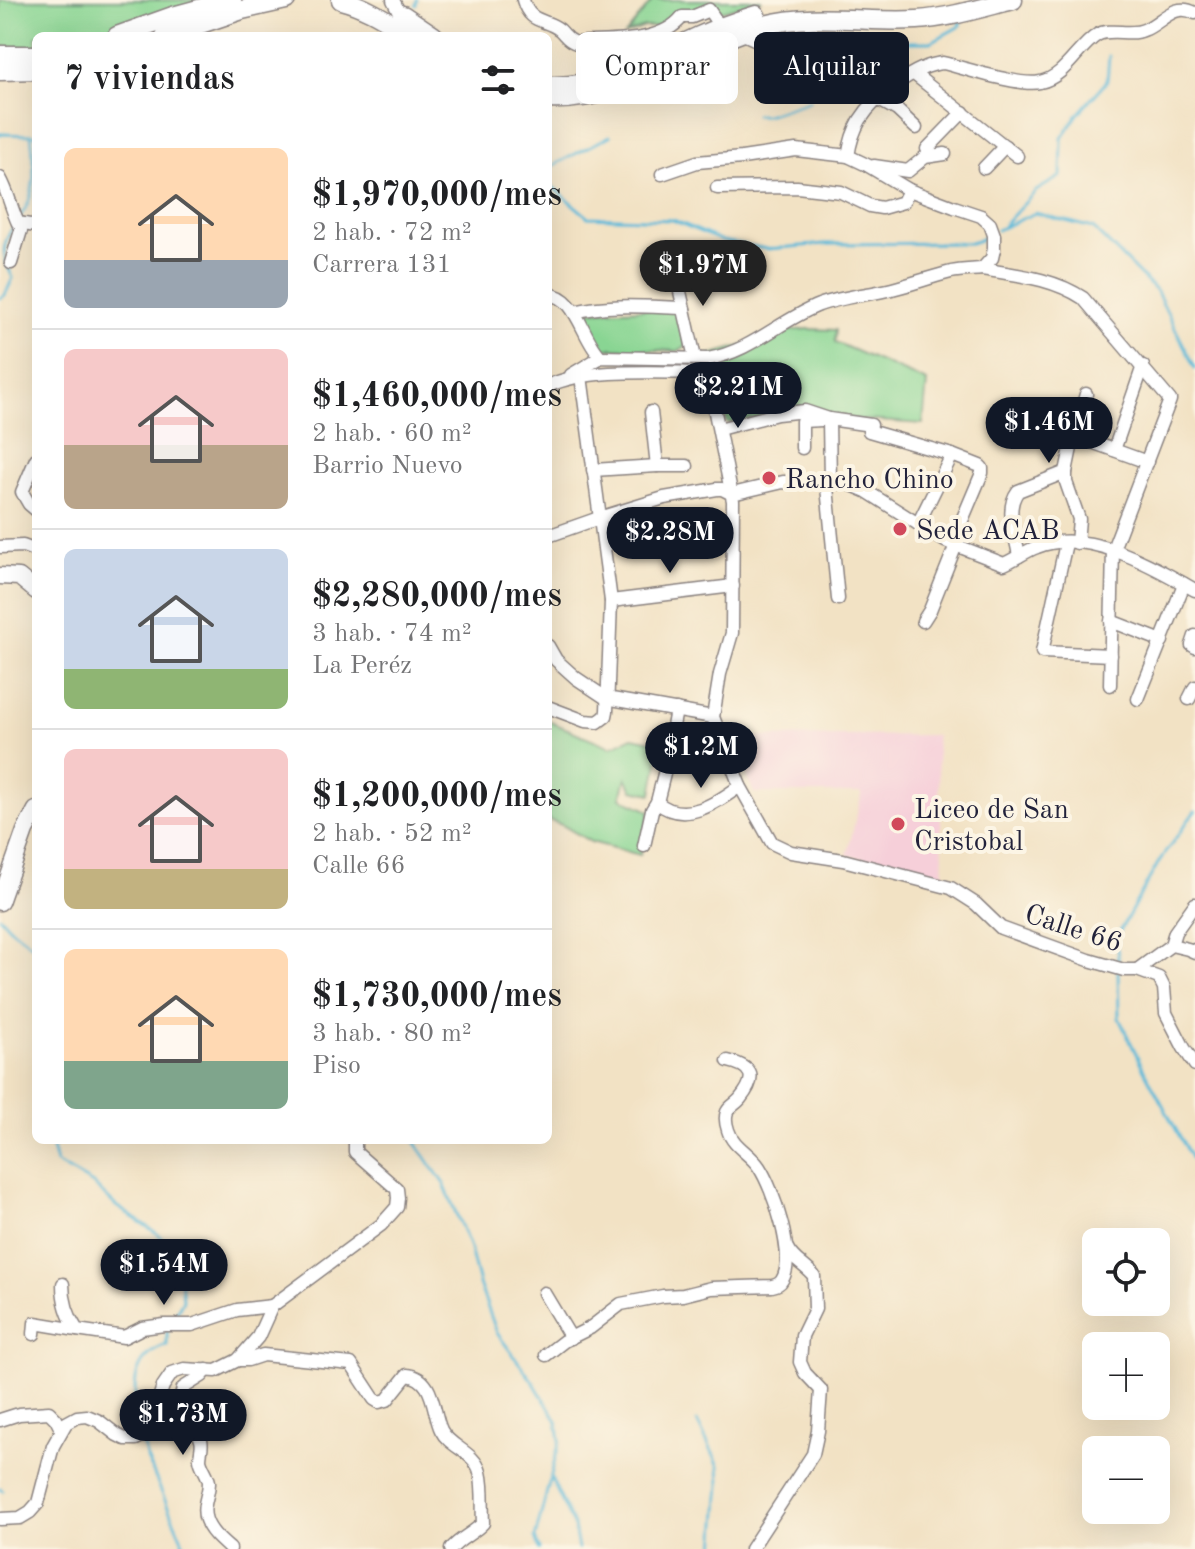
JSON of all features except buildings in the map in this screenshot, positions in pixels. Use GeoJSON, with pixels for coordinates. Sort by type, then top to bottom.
{"type":"FeatureCollection","features":[{"type":"Feature","properties":{"kind":"highway"},"geometry":{"type":"LineString","coordinates":[[128,32],[232,0]]}},
{"type":"Feature","properties":{"kind":"highway"},"geometry":{"type":"LineString","coordinates":[[177,32],[242,10],[286,0]]}},
{"type":"Feature","properties":{"kind":"highway"},"geometry":{"type":"LineString","coordinates":[[341,0],[374,12],[406,32]]}},
{"type":"Feature","properties":{"kind":"highway"},"geometry":{"type":"LineString","coordinates":[[375,0],[396,7],[429,32]]}},
{"type":"Feature","properties":{"kind":"highway"},"geometry":{"type":"LineString","coordinates":[[552,86],[571,87],[615,75],[696,37],[761,13],[985,7],[1013,0]]}},
{"type":"Feature","properties":{"kind":"highway"},"geometry":{"type":"LineString","coordinates":[[552,99],[581,98],[628,85],[741,33],[788,20],[916,20],[950,7]]}},
{"type":"Feature","properties":{"kind":"highway"},"geometry":{"type":"LineString","coordinates":[[0,55],[32,55]]}},
{"type":"Feature","properties":{"kind":"highway"},"geometry":{"type":"LineString","coordinates":[[0,71],[32,70]]}},
{"type":"Feature","properties":{"kind":"main road"},"geometry":{"type":"LineString","coordinates":[[0,576],[19,577],[32,588]]}},
{"type":"Feature","properties":{"kind":"main road"},"geometry":{"type":"LineString","coordinates":[[0,902],[32,818]]}},
{"type":"Feature","properties":{"kind":"street"},"geometry":{"type":"LineString","coordinates":[[523,0],[527,11],[535,18],[557,28],[576,43],[642,39],[676,24],[682,17],[692,17],[709,10],[715,19]]}},
{"type":"Feature","properties":{"kind":"street"},"geometry":{"type":"LineString","coordinates":[[909,76],[943,63],[1029,84],[1044,82],[1059,72],[1095,36],[1104,32],[1144,31],[1181,9],[1195,13]]}},
{"type":"Feature","properties":{"kind":"street"},"geometry":{"type":"LineString","coordinates":[[741,33],[754,39]]}},
{"type":"Feature","properties":{"kind":"street"},"geometry":{"type":"LineString","coordinates":[[914,74],[1017,156]]}},
{"type":"Feature","properties":{"kind":"street"},"geometry":{"type":"LineString","coordinates":[[848,156],[857,126],[875,104]]}},
{"type":"Feature","properties":{"kind":"street"},"geometry":{"type":"LineString","coordinates":[[886,104],[916,128]]}},
{"type":"Feature","properties":{"kind":"street"},"geometry":{"type":"LineString","coordinates":[[867,165],[908,171],[963,112]]}},
{"type":"Feature","properties":{"kind":"street"},"geometry":{"type":"LineString","coordinates":[[984,168],[1005,146]]}},
{"type":"Feature","properties":{"kind":"street"},"geometry":{"type":"LineString","coordinates":[[662,174],[697,162],[796,150],[848,156],[909,190],[981,216],[990,224],[994,235],[992,258],[982,269]]}},
{"type":"Feature","properties":{"kind":"street"},"geometry":{"type":"LineString","coordinates":[[924,155],[945,154]]}},
{"type":"Feature","properties":{"kind":"street"},"geometry":{"type":"LineString","coordinates":[[0,178],[18,223],[30,225],[11,263]]}},
{"type":"Feature","properties":{"kind":"street"},"geometry":{"type":"LineString","coordinates":[[717,188],[797,187],[841,192],[870,206],[882,208],[903,202],[909,190]]}},
{"type":"Feature","properties":{"kind":"street"},"geometry":{"type":"LineString","coordinates":[[674,265],[695,358]]}},
{"type":"Feature","properties":{"kind":"street"},"geometry":{"type":"LineString","coordinates":[[553,384],[601,357],[721,357],[752,344],[819,305],[954,272],[982,269],[1048,281],[1072,290],[1083,298],[1170,400],[1113,549],[1110,685]]}},
{"type":"Feature","properties":{"kind":"street"},"geometry":{"type":"LineString","coordinates":[[552,295],[567,302],[601,357]]}},
{"type":"Feature","properties":{"kind":"street"},"geometry":{"type":"LineString","coordinates":[[574,312],[618,307],[684,308]]}},
{"type":"Feature","properties":{"kind":"street"},"geometry":{"type":"LineString","coordinates":[[642,357],[642,373]]}},
{"type":"Feature","properties":{"kind":"street"},"geometry":{"type":"LineString","coordinates":[[1114,450],[1143,366]]}},
{"type":"Feature","properties":{"kind":"street"},"geometry":{"type":"LineString","coordinates":[[552,659],[606,698],[713,717],[720,674],[732,633],[733,586],[732,494],[707,373],[581,376],[553,384]]}},
{"type":"Feature","properties":{"kind":"street"},"geometry":{"type":"LineString","coordinates":[[552,709],[585,721],[598,722],[606,716],[611,601],[581,376]]}},
{"type":"Feature","properties":{"kind":"street"},"geometry":{"type":"LineString","coordinates":[[1086,394],[1066,472],[1066,482],[1079,519],[1042,652],[1111,655]]}},
{"type":"Feature","properties":{"kind":"street"},"geometry":{"type":"LineString","coordinates":[[719,429],[777,414],[805,411],[829,419],[871,425],[869,431],[980,466],[982,468],[954,545],[923,621]]}},
{"type":"Feature","properties":{"kind":"street"},"geometry":{"type":"LineString","coordinates":[[651,412],[657,466]]}},
{"type":"Feature","properties":{"kind":"street"},"geometry":{"type":"LineString","coordinates":[[802,448],[796,421],[829,419]]}},
{"type":"Feature","properties":{"kind":"street"},"geometry":{"type":"LineString","coordinates":[[829,419],[830,483],[827,487],[838,599]]}},
{"type":"Feature","properties":{"kind":"street"},"geometry":{"type":"LineString","coordinates":[[1075,436],[1147,462]]}},
{"type":"Feature","properties":{"kind":"street"},"geometry":{"type":"LineString","coordinates":[[918,524],[952,455]]}},
{"type":"Feature","properties":{"kind":"street"},"geometry":{"type":"LineString","coordinates":[[593,470],[687,466]]}},
{"type":"Feature","properties":{"kind":"street"},"geometry":{"type":"LineString","coordinates":[[32,468],[22,492],[32,507]]}},
{"type":"Feature","properties":{"kind":"street"},"geometry":{"type":"LineString","coordinates":[[1019,556],[1012,520],[1014,495],[1066,472]]}},
{"type":"Feature","properties":{"kind":"street"},"geometry":{"type":"LineString","coordinates":[[552,535],[664,498],[697,492],[722,489],[732,494],[783,482],[847,483],[866,491],[954,545],[1004,564],[1038,546],[1072,543],[1113,549],[1190,587],[1162,641],[1138,699]]}},
{"type":"Feature","properties":{"kind":"street"},"geometry":{"type":"LineString","coordinates":[[0,547],[23,546],[32,549]]}},
{"type":"Feature","properties":{"kind":"street"},"geometry":{"type":"LineString","coordinates":[[611,601],[733,586]]}},
{"type":"Feature","properties":{"kind":"street"},"geometry":{"type":"LineString","coordinates":[[1111,621],[1162,641]]}},
{"type":"Feature","properties":{"kind":"street"},"geometry":{"type":"LineString","coordinates":[[1195,636],[1192,645],[1195,647]]}},
{"type":"Feature","properties":{"kind":"street"},"geometry":{"type":"LineString","coordinates":[[1189,699],[1195,687]]}},
{"type":"Feature","properties":{"kind":"street"},"geometry":{"type":"LineString","coordinates":[[644,846],[665,770],[676,710]]}},
{"type":"Feature","properties":{"kind":"street","name":"Calle 66"},"geometry":{"type":"LineString","coordinates":[[713,717],[740,786],[772,843],[791,852],[843,860],[951,888],[976,904],[1001,928],[1089,960],[1124,970],[1137,970]]}},
{"type":"Feature","properties":{"kind":"street"},"geometry":{"type":"LineString","coordinates":[[657,802],[663,808],[692,812],[722,799],[740,786]]}},
{"type":"Feature","properties":{"kind":"street"},"geometry":{"type":"LineString","coordinates":[[1137,970],[1171,945],[1175,932],[1195,904]]}},
{"type":"Feature","properties":{"kind":"street"},"geometry":{"type":"LineString","coordinates":[[1171,945],[1195,952]]}},
{"type":"Feature","properties":{"kind":"street"},"geometry":{"type":"LineString","coordinates":[[1137,970],[1159,978],[1164,988],[1166,1013],[1195,1065]]}},
{"type":"Feature","properties":{"kind":"street"},"geometry":{"type":"LineString","coordinates":[[546,1355],[590,1328],[621,1304],[711,1288],[757,1288],[777,1284],[783,1278],[786,1266],[780,1212],[759,1167],[733,1141],[725,1120],[728,1109],[740,1099],[751,1079],[749,1069],[743,1064],[728,1061]]}},
{"type":"Feature","properties":{"kind":"street"},"geometry":{"type":"LineString","coordinates":[[0,1519],[20,1518],[38,1503],[53,1446],[66,1423],[87,1416],[125,1439],[144,1435],[163,1386],[172,1373],[184,1369],[216,1371],[238,1360],[258,1337],[272,1306],[381,1225],[397,1207],[397,1189],[355,1152],[355,1144]]}},
{"type":"Feature","properties":{"kind":"street"},"geometry":{"type":"LineString","coordinates":[[751,1549],[813,1454],[822,1397],[821,1390],[805,1373],[800,1362],[802,1336],[815,1309],[814,1276],[791,1257],[784,1241]]}},
{"type":"Feature","properties":{"kind":"street"},"geometry":{"type":"LineString","coordinates":[[63,1284],[63,1298],[77,1330]]}},
{"type":"Feature","properties":{"kind":"street"},"geometry":{"type":"LineString","coordinates":[[544,1293],[571,1338]]}},
{"type":"Feature","properties":{"kind":"street"},"geometry":{"type":"LineString","coordinates":[[34,1334],[34,1324],[37,1323],[124,1337],[142,1328],[192,1325],[237,1310],[272,1306]]}},
{"type":"Feature","properties":{"kind":"street"},"geometry":{"type":"LineString","coordinates":[[238,1360],[263,1355],[351,1364],[379,1402],[387,1400],[407,1375],[422,1381],[432,1397],[441,1430],[473,1459],[480,1470],[483,1523],[451,1549]]}},
{"type":"Feature","properties":{"kind":"street"},"geometry":{"type":"LineString","coordinates":[[207,1370],[183,1388],[181,1398],[188,1418],[201,1438],[200,1461],[209,1484],[203,1506],[205,1517],[209,1527],[230,1549]]}},
{"type":"Feature","properties":{"kind":"street"},"geometry":{"type":"LineString","coordinates":[[0,1420],[19,1414],[49,1412],[61,1429]]}},
{"type":"Feature","properties":{"kind":"shaded area","name":"Liceo de San Cristobal"},"geometry":{"type":"Polygon","coordinates":[[[936,735],[944,876],[847,855],[862,793],[754,793],[731,737],[936,735]]]}},
{"type":"Feature","properties":{"kind":"green space"},"geometry":{"type":"Polygon","coordinates":[[[0,0],[209,0],[105,32],[32,32],[32,47],[0,47],[0,0]]]}},
{"type":"Feature","properties":{"kind":"green space"},"geometry":{"type":"Polygon","coordinates":[[[653,0],[762,0],[723,11],[698,9],[659,27],[628,32],[653,0]]]}},
{"type":"Feature","properties":{"kind":"green space"},"geometry":{"type":"Polygon","coordinates":[[[677,308],[686,346],[678,351],[602,348],[584,320],[590,311],[677,308]]]}},
{"type":"Feature","properties":{"kind":"green space"},"geometry":{"type":"Polygon","coordinates":[[[836,330],[835,342],[927,382],[923,424],[835,418],[806,409],[727,423],[717,369],[707,368],[706,356],[785,331],[836,330]]]}},
{"type":"Feature","properties":{"kind":"green space"},"geometry":{"type":"Polygon","coordinates":[[[552,723],[611,747],[633,737],[662,743],[652,794],[633,790],[626,778],[621,798],[650,811],[640,855],[591,842],[552,821],[552,723]]]}},
{"type":"Feature","properties":{"kind":"waterway"},"geometry":{"type":"LineString","coordinates":[[416,5],[417,0]]}},
{"type":"Feature","properties":{"kind":"waterway"},"geometry":{"type":"LineString","coordinates":[[909,42],[931,42],[960,26],[960,20]]}},
{"type":"Feature","properties":{"kind":"waterway"},"geometry":{"type":"LineString","coordinates":[[1004,225],[1036,191],[1061,176],[1062,138],[1107,81],[1109,56]]}},
{"type":"Feature","properties":{"kind":"waterway"},"geometry":{"type":"LineString","coordinates":[[755,115],[766,115],[800,104]]}},
{"type":"Feature","properties":{"kind":"waterway"},"geometry":{"type":"LineString","coordinates":[[0,134],[32,135]]}},
{"type":"Feature","properties":{"kind":"waterway"},"geometry":{"type":"LineString","coordinates":[[31,134],[32,145]]}},
{"type":"Feature","properties":{"kind":"waterway"},"geometry":{"type":"LineString","coordinates":[[552,166],[610,136]]}},
{"type":"Feature","properties":{"kind":"waterway"},"geometry":{"type":"LineString","coordinates":[[552,186],[588,217],[673,220],[722,241],[767,249],[825,244],[970,243],[990,234]]}},
{"type":"Feature","properties":{"kind":"waterway"},"geometry":{"type":"LineString","coordinates":[[19,218],[32,189]]}},
{"type":"Feature","properties":{"kind":"waterway"},"geometry":{"type":"LineString","coordinates":[[997,230],[1035,213],[1093,228],[1157,292],[1195,368]]}},
{"type":"Feature","properties":{"kind":"waterway"},"geometry":{"type":"LineString","coordinates":[[0,298],[5,295],[13,278],[4,251],[15,224]]}},
{"type":"Feature","properties":{"kind":"waterway"},"geometry":{"type":"LineString","coordinates":[[1118,963],[1117,936],[1160,860],[1195,811]]}},
{"type":"Feature","properties":{"kind":"waterway"},"geometry":{"type":"LineString","coordinates":[[0,917],[32,945]]}},
{"type":"Feature","properties":{"kind":"waterway"},"geometry":{"type":"LineString","coordinates":[[1118,971],[1119,1018],[1195,1165]]}},
{"type":"Feature","properties":{"kind":"waterway"},"geometry":{"type":"LineString","coordinates":[[51,1144],[56,1163],[93,1184],[116,1206],[158,1234],[179,1259],[183,1300],[171,1322]]}},
{"type":"Feature","properties":{"kind":"waterway"},"geometry":{"type":"LineString","coordinates":[[417,1144],[444,1184],[469,1245],[497,1333],[534,1383],[557,1421],[560,1440],[535,1538],[539,1549]]}},
{"type":"Feature","properties":{"kind":"waterway"},"geometry":{"type":"LineString","coordinates":[[141,1429],[135,1399],[138,1370],[154,1351],[167,1345],[167,1330]]}},
{"type":"Feature","properties":{"kind":"waterway"},"geometry":{"type":"LineString","coordinates":[[697,1421],[719,1466],[715,1549]]}},
{"type":"Feature","properties":{"kind":"waterway"},"geometry":{"type":"LineString","coordinates":[[143,1442],[146,1456],[186,1549]]}},
{"type":"Feature","properties":{"kind":"waterway"},"geometry":{"type":"LineString","coordinates":[[551,1478],[574,1527],[578,1549]]}},
{"type":"Feature","properties":{"kind":"place","name":"Rancho Chino"},"geometry":{"type":"Point","coordinates":[769,478]}},
{"type":"Feature","properties":{"kind":"place","name":"Sede ACAB"},"geometry":{"type":"Point","coordinates":[900,529]}},
{"type":"Feature","properties":{"kind":"place","name":"Liceo de San Cristobal"},"geometry":{"type":"Point","coordinates":[898,824]}}]}
